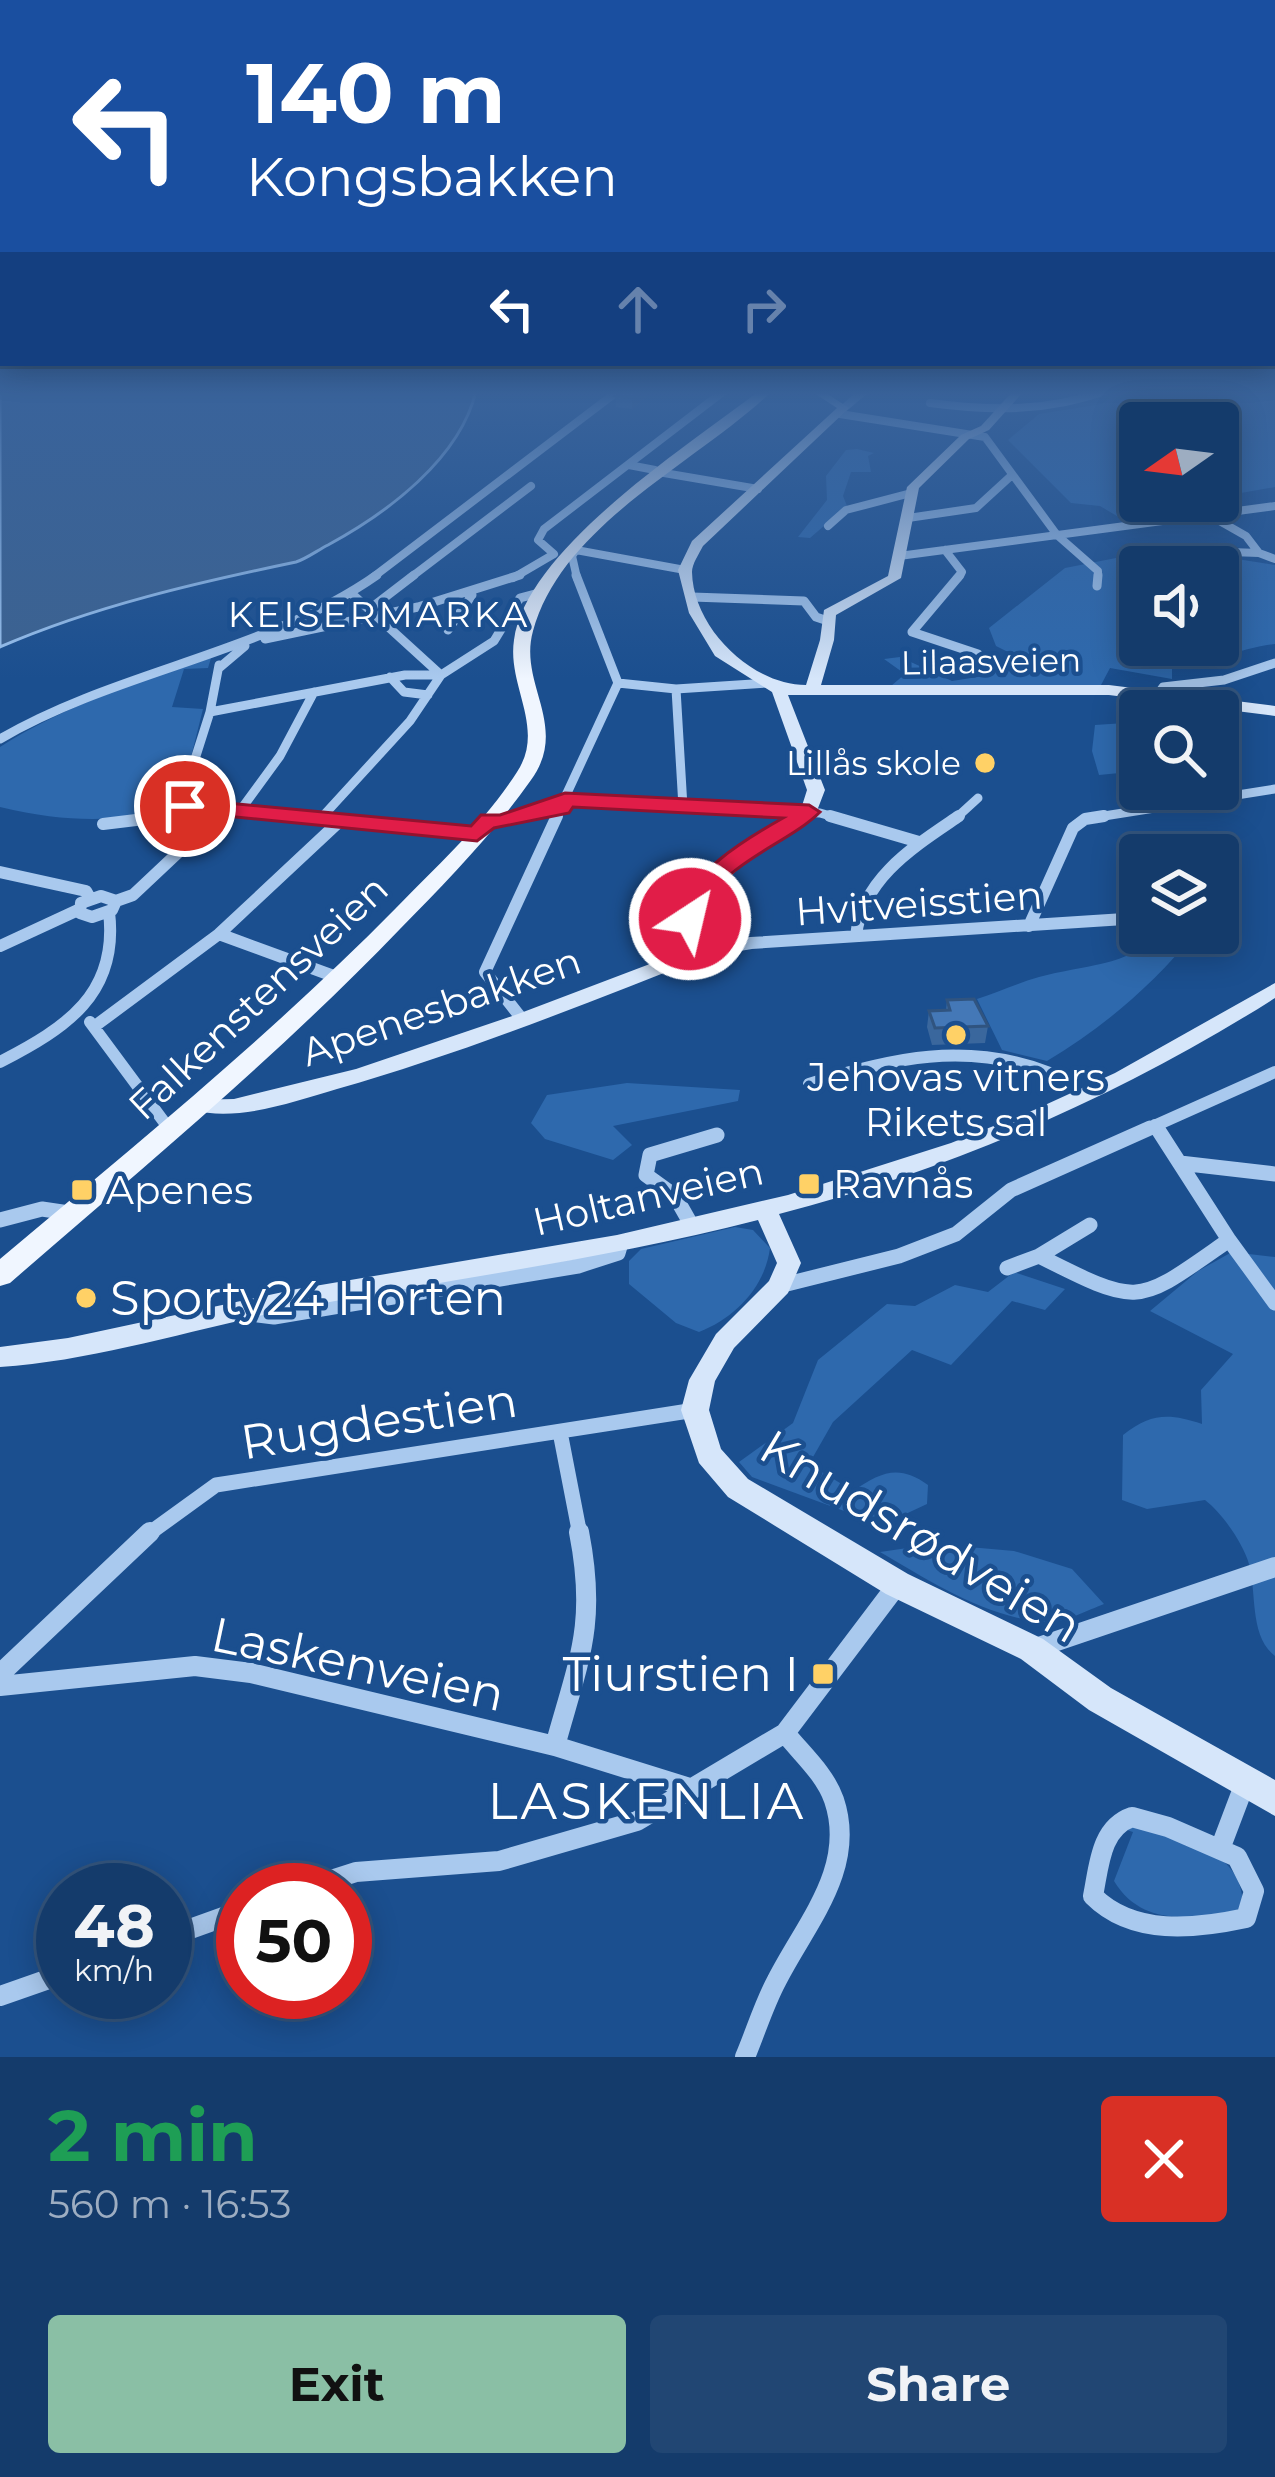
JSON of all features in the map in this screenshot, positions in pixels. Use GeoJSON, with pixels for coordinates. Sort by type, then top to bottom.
{"type":"FeatureCollection","features":[{"type":"Feature","properties":{"kind":"main road","name":"Falkenstensveien"},"geometry":{"type":"LineString","coordinates":[[0,1274],[200,1105],[340,978],[483,827],[531,767],[536,753],[537,722],[522,655],[524,624],[535,595],[573,549],[642,487]]}},
{"type":"Feature","properties":{"kind":"main road"},"geometry":{"type":"LineString","coordinates":[[812,690],[827,640],[825,620],[841,604],[894,578],[911,493],[917,487]]}},
{"type":"Feature","properties":{"kind":"main road"},"geometry":{"type":"LineString","coordinates":[[703,952],[691,930],[694,900],[757,842],[809,812],[816,790],[773,686],[714,646],[685,570],[697,544],[758,489]]}},
{"type":"Feature","properties":{"kind":"main road","name":"Lilaasveien"},"geometry":{"type":"LineString","coordinates":[[773,686],[1119,692]]}},
{"type":"Feature","properties":{"kind":"main road","name":"Lilaasveien"},"geometry":{"type":"LineString","coordinates":[[1239,706],[1275,711]]}},
{"type":"Feature","properties":{"kind":"main road","name":"Apenesbakken"},"geometry":{"type":"LineString","coordinates":[[200,1105],[235,1109],[358,1076],[703,952]]}},
{"type":"Feature","properties":{"kind":"main road","name":"Holtanveien"},"geometry":{"type":"LineString","coordinates":[[0,1357],[54,1351],[256,1306],[621,1243],[764,1208],[934,1155],[1041,1113],[1195,1039],[1275,989]]}},
{"type":"Feature","properties":{"kind":"main road"},"geometry":{"type":"LineString","coordinates":[[695,1410],[702,1380],[725,1340],[779,1286],[789,1263],[764,1208]]}},
{"type":"Feature","properties":{"kind":"main road","name":"Knudsrødveien"},"geometry":{"type":"LineString","coordinates":[[695,1410],[709,1455],[738,1488],[897,1583],[1032,1649],[1100,1699],[1275,1799]]}},
{"type":"Feature","properties":{"kind":"street"},"geometry":{"type":"LineString","coordinates":[[0,739],[53,708],[216,651],[351,593],[495,487]]}},
{"type":"Feature","properties":{"kind":"street"},"geometry":{"type":"LineString","coordinates":[[375,610],[530,487]]}},
{"type":"Feature","properties":{"kind":"street"},"geometry":{"type":"LineString","coordinates":[[219,668],[250,643],[375,610],[472,594],[547,562],[554,551],[537,536],[601,487]]}},
{"type":"Feature","properties":{"kind":"street"},"geometry":{"type":"LineString","coordinates":[[747,487],[758,489]]}},
{"type":"Feature","properties":{"kind":"street"},"geometry":{"type":"LineString","coordinates":[[908,518],[981,506],[1000,487]]}},
{"type":"Feature","properties":{"kind":"street"},"geometry":{"type":"LineString","coordinates":[[1021,487],[1058,535],[1098,571],[1097,586]]}},
{"type":"Feature","properties":{"kind":"street"},"geometry":{"type":"LineString","coordinates":[[828,526],[846,510],[911,493]]}},
{"type":"Feature","properties":{"kind":"street"},"geometry":{"type":"LineString","coordinates":[[1239,511],[1275,506]]}},
{"type":"Feature","properties":{"kind":"street"},"geometry":{"type":"LineString","coordinates":[[899,556],[1156,522]]}},
{"type":"Feature","properties":{"kind":"street"},"geometry":{"type":"LineString","coordinates":[[1221,522],[1246,536],[1259,554]]}},
{"type":"Feature","properties":{"kind":"street"},"geometry":{"type":"LineString","coordinates":[[618,683],[592,630],[573,549],[685,570]]}},
{"type":"Feature","properties":{"kind":"street"},"geometry":{"type":"LineString","coordinates":[[945,550],[962,572],[912,632],[978,654]]}},
{"type":"Feature","properties":{"kind":"street"},"geometry":{"type":"LineString","coordinates":[[1239,553],[1275,559]]}},
{"type":"Feature","properties":{"kind":"street"},"geometry":{"type":"LineString","coordinates":[[351,593],[441,675]]}},
{"type":"Feature","properties":{"kind":"street"},"geometry":{"type":"LineString","coordinates":[[448,629],[472,594]]}},
{"type":"Feature","properties":{"kind":"street"},"geometry":{"type":"LineString","coordinates":[[210,712],[390,677],[441,675],[483,652],[520,598],[535,595]]}},
{"type":"Feature","properties":{"kind":"street"},"geometry":{"type":"LineString","coordinates":[[692,597],[804,601],[816,617],[825,620]]}},
{"type":"Feature","properties":{"kind":"street"},"geometry":{"type":"LineString","coordinates":[[186,805],[219,668],[216,651]]}},
{"type":"Feature","properties":{"kind":"street"},"geometry":{"type":"LineString","coordinates":[[1160,690],[1224,680],[1275,663]]}},
{"type":"Feature","properties":{"kind":"street"},"geometry":{"type":"LineString","coordinates":[[323,817],[441,675]]}},
{"type":"Feature","properties":{"kind":"street"},"geometry":{"type":"LineString","coordinates":[[390,677],[404,692],[428,695]]}},
{"type":"Feature","properties":{"kind":"street"},"geometry":{"type":"LineString","coordinates":[[618,683],[676,689],[773,686]]}},
{"type":"Feature","properties":{"kind":"street"},"geometry":{"type":"LineString","coordinates":[[523,1019],[485,972],[618,683]]}},
{"type":"Feature","properties":{"kind":"street"},"geometry":{"type":"LineString","coordinates":[[676,689],[683,807]]}},
{"type":"Feature","properties":{"kind":"street"},"geometry":{"type":"LineString","coordinates":[[242,808],[280,756],[314,692]]}},
{"type":"Feature","properties":{"kind":"street"},"geometry":{"type":"LineString","coordinates":[[1029,926],[1069,837],[1085,819],[1275,789]]}},
{"type":"Feature","properties":{"kind":"street"},"geometry":{"type":"LineString","coordinates":[[856,936],[856,923],[876,889],[919,842],[967,813],[978,798]]}},
{"type":"Feature","properties":{"kind":"street"},"geometry":{"type":"LineString","coordinates":[[103,824],[159,820],[186,805],[483,827],[563,804],[809,812],[919,842]]}},
{"type":"Feature","properties":{"kind":"street"},"geometry":{"type":"LineString","coordinates":[[78,910],[87,916],[133,896],[223,810]]}},
{"type":"Feature","properties":{"kind":"street"},"geometry":{"type":"LineString","coordinates":[[95,1026],[219,934],[342,819]]}},
{"type":"Feature","properties":{"kind":"street"},"geometry":{"type":"LineString","coordinates":[[0,872],[86,891],[90,898]]}},
{"type":"Feature","properties":{"kind":"street"},"geometry":{"type":"LineString","coordinates":[[0,946],[78,910],[90,898],[106,896],[112,907],[108,964],[79,1015],[0,1062]]}},
{"type":"Feature","properties":{"kind":"street","name":"Hvitveisstien"},"geometry":{"type":"LineString","coordinates":[[703,952],[729,945],[1119,920]]}},
{"type":"Feature","properties":{"kind":"street"},"geometry":{"type":"LineString","coordinates":[[219,934],[340,978]]}},
{"type":"Feature","properties":{"kind":"street"},"geometry":{"type":"LineString","coordinates":[[79,1015],[95,1026],[170,1130]]}},
{"type":"Feature","properties":{"kind":"street"},"geometry":{"type":"LineString","coordinates":[[809,1084],[880,1060],[959,1052],[985,1054],[1050,1073]]}},
{"type":"Feature","properties":{"kind":"street"},"geometry":{"type":"LineString","coordinates":[[779,1286],[898,1256],[956,1234],[1011,1190],[1275,1072]]}},
{"type":"Feature","properties":{"kind":"street"},"geometry":{"type":"LineString","coordinates":[[1155,1125],[1275,1303]]}},
{"type":"Feature","properties":{"kind":"street"},"geometry":{"type":"LineString","coordinates":[[692,1226],[675,1196],[646,1175],[650,1155],[717,1135]]}},
{"type":"Feature","properties":{"kind":"street"},"geometry":{"type":"LineString","coordinates":[[1180,1163],[1275,1174]]}},
{"type":"Feature","properties":{"kind":"street"},"geometry":{"type":"LineString","coordinates":[[0,1220],[41,1209],[71,1214]]}},
{"type":"Feature","properties":{"kind":"street"},"geometry":{"type":"LineString","coordinates":[[1007,1268],[1039,1256],[1090,1225]]}},
{"type":"Feature","properties":{"kind":"street"},"geometry":{"type":"LineString","coordinates":[[1039,1256],[1114,1294],[1139,1297],[1161,1289],[1229,1240]]}},
{"type":"Feature","properties":{"kind":"street","name":"Rugdestien"},"geometry":{"type":"LineString","coordinates":[[0,1674],[54,1617],[154,1528],[216,1485],[695,1410]]}},
{"type":"Feature","properties":{"kind":"street"},"geometry":{"type":"LineString","coordinates":[[555,1746],[589,1624],[589,1582],[560,1432]]}},
{"type":"Feature","properties":{"kind":"street"},"geometry":{"type":"LineString","coordinates":[[1032,1649],[1275,1567]]}},
{"type":"Feature","properties":{"kind":"street"},"geometry":{"type":"LineString","coordinates":[[372,1871],[499,1862],[637,1821],[785,1733],[897,1583]]}},
{"type":"Feature","properties":{"kind":"street","name":"Laskenveien"},"geometry":{"type":"LineString","coordinates":[[0,1686],[195,1666],[292,1682],[555,1746],[693,1789]]}},
{"type":"Feature","properties":{"kind":"street"},"geometry":{"type":"LineString","coordinates":[[746,2057],[777,1981],[839,1863],[841,1833],[833,1798],[785,1733]]}},
{"type":"Feature","properties":{"kind":"street"},"geometry":{"type":"LineString","coordinates":[[1220,1850],[1245,1781]]}},
{"type":"Feature","properties":{"kind":"street"},"geometry":{"type":"LineString","coordinates":[[1139,1814],[1220,1850],[1237,1857],[1254,1892],[1246,1918],[1219,1925],[1141,1922],[1104,1911],[1093,1896],[1106,1835],[1121,1817],[1139,1814]]}},
{"type":"Feature","properties":{"kind":"street"},"geometry":{"type":"LineString","coordinates":[[0,1996],[36,1983]]}},
{"type":"Feature","properties":{"kind":"shaded area"},"geometry":{"type":"Polygon","coordinates":[[[0,487],[412,487],[351,532],[296,562],[110,607],[0,647],[0,487]]]}},
{"type":"Feature","properties":{"kind":"shaded area"},"geometry":{"type":"Polygon","coordinates":[[[826,487],[846,487],[847,506],[810,538],[798,537],[827,500],[826,487]]]}},
{"type":"Feature","properties":{"kind":"shaded area"},"geometry":{"type":"Polygon","coordinates":[[[1055,487],[1119,487],[1119,517],[1100,506],[1071,503],[1055,487]]]}},
{"type":"Feature","properties":{"kind":"shaded area"},"geometry":{"type":"Polygon","coordinates":[[[1239,487],[1275,487],[1239,493],[1239,487]]]}},
{"type":"Feature","properties":{"kind":"shaded area"},"geometry":{"type":"Polygon","coordinates":[[[1119,557],[1119,666],[1185,666],[1172,668],[1172,679],[1110,668],[1101,685],[891,686],[905,674],[884,659],[900,657],[952,681],[990,675],[974,664],[1024,660],[996,646],[989,628],[1065,568],[1119,557]]]}},
{"type":"Feature","properties":{"kind":"shaded area"},"geometry":{"type":"Polygon","coordinates":[[[1239,559],[1275,565],[1275,644],[1239,652],[1239,559]]]}},
{"type":"Feature","properties":{"kind":"shaded area"},"geometry":{"type":"Polygon","coordinates":[[[211,658],[208,668],[184,669],[172,707],[203,709],[191,757],[170,807],[176,812],[88,819],[0,807],[0,747],[76,707],[211,658]]]}},
{"type":"Feature","properties":{"kind":"shaded area"},"geometry":{"type":"Polygon","coordinates":[[[1119,723],[1119,773],[1099,775],[1092,751],[1095,725],[1119,723]]]}},
{"type":"Feature","properties":{"kind":"shaded area"},"geometry":{"type":"Polygon","coordinates":[[[1132,954],[1177,954],[1127,1004],[1047,1061],[1002,1050],[977,999],[1039,977],[1132,954]]]}},
{"type":"Feature","properties":{"kind":"shaded area"},"geometry":{"type":"Polygon","coordinates":[[[627,1083],[740,1090],[738,1101],[613,1126],[632,1145],[613,1160],[545,1139],[531,1123],[547,1095],[627,1083]]]}},
{"type":"Feature","properties":{"kind":"shaded area"},"geometry":{"type":"Polygon","coordinates":[[[735,1227],[753,1230],[770,1248],[767,1262],[746,1299],[712,1326],[699,1332],[676,1323],[629,1284],[629,1261],[641,1249],[735,1227]]]}},
{"type":"Feature","properties":{"kind":"shaded area"},"geometry":{"type":"Polygon","coordinates":[[[1232,1252],[1275,1257],[1275,1656],[1257,1626],[1246,1556],[1212,1506],[1205,1500],[1147,1509],[1122,1500],[1123,1435],[1161,1417],[1202,1424],[1201,1390],[1233,1354],[1150,1311],[1198,1271],[1232,1252]]]}},
{"type":"Feature","properties":{"kind":"shaded area"},"geometry":{"type":"Polygon","coordinates":[[[1014,1272],[1065,1289],[1045,1310],[1012,1301],[951,1365],[912,1350],[833,1422],[809,1464],[853,1491],[881,1475],[908,1474],[928,1485],[927,1504],[882,1525],[752,1477],[739,1462],[793,1423],[818,1360],[887,1304],[915,1306],[955,1285],[988,1292],[1014,1272]]]}},
{"type":"Feature","properties":{"kind":"shaded area"},"geometry":{"type":"Polygon","coordinates":[[[935,1544],[1014,1551],[1072,1569],[1104,1604],[1056,1621],[1027,1620],[982,1607],[880,1552],[935,1544]]]}},
{"type":"Feature","properties":{"kind":"shaded area"},"geometry":{"type":"Polygon","coordinates":[[[1135,1820],[1190,1841],[1222,1860],[1241,1889],[1243,1909],[1172,1916],[1140,1907],[1126,1896],[1114,1881],[1133,1832],[1117,1827],[1135,1820]]]}},
{"type":"Feature","properties":{"kind":"building"},"geometry":{"type":"Polygon","coordinates":[[[974,999],[988,1026],[935,1028],[929,1011],[950,1010],[947,1000],[974,999]]]}},
{"type":"Feature","properties":{"kind":"place","name":"Lillås skole"},"geometry":{"type":"Point","coordinates":[985,763]}},
{"type":"Feature","properties":{"kind":"place","name":"Jehovas vitners Rikets sal"},"geometry":{"type":"Point","coordinates":[956,1035]}},
{"type":"Feature","properties":{"kind":"place","name":"Ravnås"},"geometry":{"type":"Point","coordinates":[809,1184]}},
{"type":"Feature","properties":{"kind":"place","name":"Apenes"},"geometry":{"type":"Point","coordinates":[82,1190]}},
{"type":"Feature","properties":{"kind":"place","name":"Sporty24 Horten"},"geometry":{"type":"Point","coordinates":[86,1298]}},
{"type":"Feature","properties":{"kind":"place","name":"Tiurstien I"},"geometry":{"type":"Point","coordinates":[823,1674]}},
{"type":"Feature","properties":{"kind":"district","name":"KEISERMARKA"},"geometry":{"type":"Point","coordinates":[379,614]}},
{"type":"Feature","properties":{"kind":"district","name":"LASKENLIA"},"geometry":{"type":"Point","coordinates":[647,1801]}},
{"type":"Feature","properties":{"kind":"route"},"geometry":{"type":"LineString","coordinates":[[185,806],[477,834],[489,820],[502,822],[550,806],[561,808],[565,800],[809,812],[757,842],[725,869],[694,900],[690,919]]}}]}
